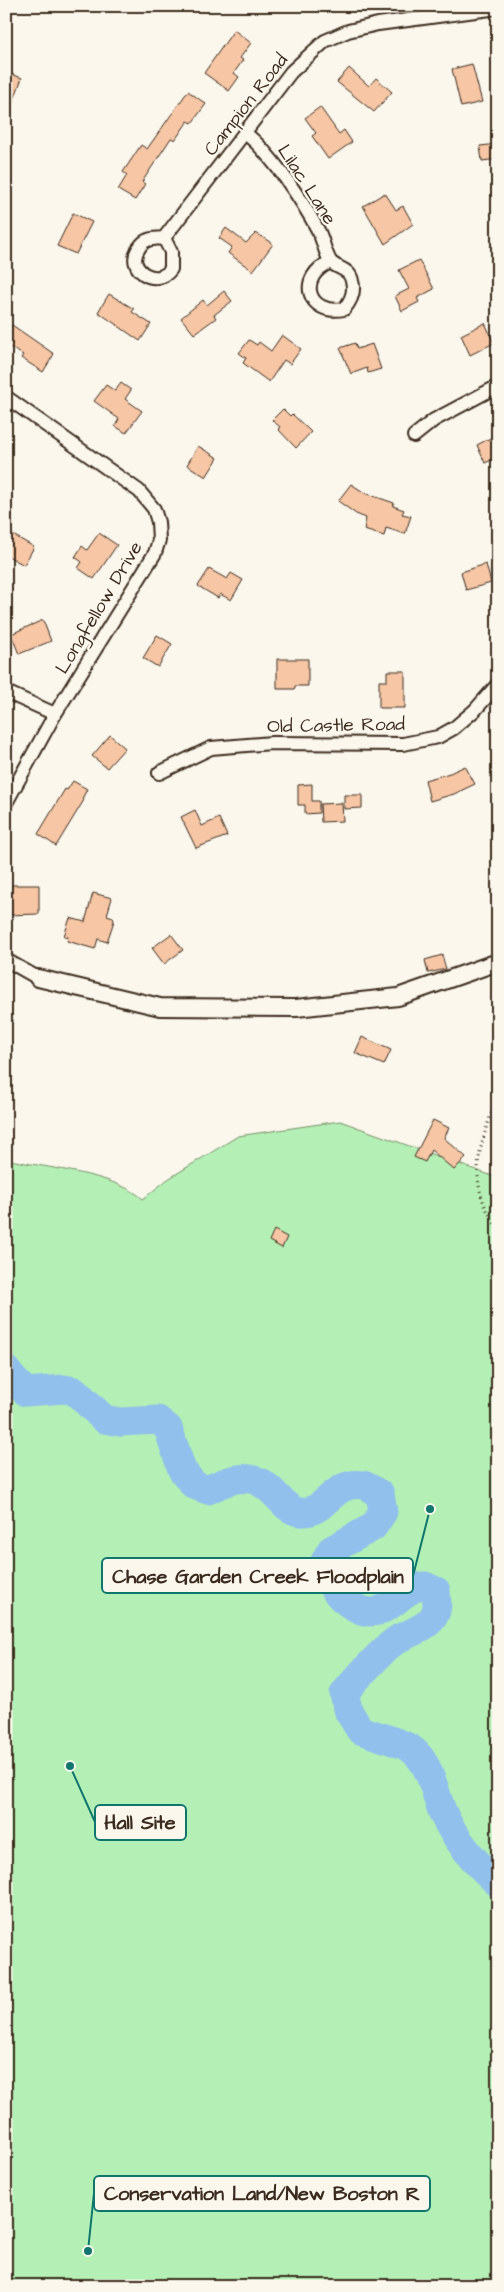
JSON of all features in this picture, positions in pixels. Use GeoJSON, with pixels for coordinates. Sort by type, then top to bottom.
{"type":"FeatureCollection","features":[{"type":"Feature","properties":{"kind":"street","name":"Campion Road"},"geometry":{"type":"LineString","coordinates":[[164,238],[291,72],[325,41],[348,31],[378,24],[498,8]]}},
{"type":"Feature","properties":{"kind":"street","name":"Lilac Lane"},"geometry":{"type":"LineString","coordinates":[[245,133],[257,143],[292,190],[319,233],[331,262]]}},
{"type":"Feature","properties":{"kind":"street"},"geometry":{"type":"LineString","coordinates":[[414,436],[434,420],[498,386]]}},
{"type":"Feature","properties":{"kind":"street","name":"Longfellow Drive"},"geometry":{"type":"LineString","coordinates":[[6,398],[134,487],[154,509],[160,531],[155,552],[55,714],[6,803]]}},
{"type":"Feature","properties":{"kind":"street","name":"Old Castle Road"},"geometry":{"type":"LineString","coordinates":[[159,773],[211,748],[272,743],[403,744],[438,737],[454,728],[475,710],[498,684]]}},
{"type":"Feature","properties":{"kind":"street"},"geometry":{"type":"LineString","coordinates":[[6,692],[55,714]]}},
{"type":"Feature","properties":{"kind":"street"},"geometry":{"type":"LineString","coordinates":[[6,960],[38,978],[160,1007],[296,1008],[398,997],[498,962]]}},
{"type":"Feature","properties":{"kind":"path"},"geometry":{"type":"LineString","coordinates":[[498,1094],[478,1153],[477,1183],[492,1221],[498,1229]]}},
{"type":"Feature","properties":{"kind":"path"},"geometry":{"type":"LineString","coordinates":[[492,1110],[498,1111]]}},
{"type":"Feature","properties":{"kind":"green space"},"geometry":{"type":"Polygon","coordinates":[[[340,1121],[498,1178],[498,2286],[6,2286],[6,1159],[97,1177],[130,1190],[143,1199],[168,1179],[238,1136],[340,1121]]]}},
{"type":"Feature","properties":{"kind":"building"},"geometry":{"type":"Polygon","coordinates":[[[234,30],[251,43],[240,58],[243,60],[234,73],[239,77],[229,91],[204,73],[234,30]]]}},
{"type":"Feature","properties":{"kind":"building"},"geometry":{"type":"Polygon","coordinates":[[[472,64],[482,102],[461,107],[452,69],[472,64]]]}},
{"type":"Feature","properties":{"kind":"building"},"geometry":{"type":"Polygon","coordinates":[[[349,68],[369,86],[376,78],[392,92],[374,112],[337,82],[349,68]]]}},
{"type":"Feature","properties":{"kind":"building"},"geometry":{"type":"Polygon","coordinates":[[[6,72],[22,78],[8,116],[6,115],[6,72]]]}},
{"type":"Feature","properties":{"kind":"building"},"geometry":{"type":"Polygon","coordinates":[[[188,91],[206,104],[192,123],[188,121],[175,140],[171,138],[142,182],[145,184],[135,200],[118,190],[127,175],[123,172],[141,145],[147,149],[188,91]]]}},
{"type":"Feature","properties":{"kind":"building"},"geometry":{"type":"Polygon","coordinates":[[[320,107],[339,134],[344,130],[352,142],[328,159],[312,136],[316,133],[305,118],[320,107]]]}},
{"type":"Feature","properties":{"kind":"building"},"geometry":{"type":"Polygon","coordinates":[[[498,144],[498,159],[482,161],[480,146],[498,144]]]}},
{"type":"Feature","properties":{"kind":"building"},"geometry":{"type":"Polygon","coordinates":[[[385,193],[396,210],[403,206],[413,224],[385,244],[363,206],[385,193]]]}},
{"type":"Feature","properties":{"kind":"building"},"geometry":{"type":"Polygon","coordinates":[[[73,213],[92,222],[76,254],[57,246],[73,213]]]}},
{"type":"Feature","properties":{"kind":"building"},"geometry":{"type":"Polygon","coordinates":[[[226,228],[246,243],[256,233],[273,244],[253,271],[228,253],[232,247],[219,238],[226,228]]]}},
{"type":"Feature","properties":{"kind":"building"},"geometry":{"type":"Polygon","coordinates":[[[419,260],[434,289],[417,298],[419,302],[402,311],[395,296],[409,289],[399,270],[419,260]]]}},
{"type":"Feature","properties":{"kind":"building"},"geometry":{"type":"Polygon","coordinates":[[[224,291],[232,301],[214,315],[216,318],[194,334],[181,318],[203,300],[207,305],[224,291]]]}},
{"type":"Feature","properties":{"kind":"building"},"geometry":{"type":"Polygon","coordinates":[[[109,294],[134,309],[132,312],[151,324],[140,341],[98,312],[109,294]]]}},
{"type":"Feature","properties":{"kind":"building"},"geometry":{"type":"Polygon","coordinates":[[[485,323],[494,343],[470,355],[461,335],[485,323]]]}},
{"type":"Feature","properties":{"kind":"building"},"geometry":{"type":"Polygon","coordinates":[[[12,325],[54,354],[43,372],[21,358],[23,355],[6,345],[6,334],[12,325]]]}},
{"type":"Feature","properties":{"kind":"building"},"geometry":{"type":"Polygon","coordinates":[[[282,335],[301,349],[290,364],[284,360],[269,382],[243,363],[246,358],[239,353],[249,340],[257,345],[259,342],[271,351],[282,335]]]}},
{"type":"Feature","properties":{"kind":"building"},"geometry":{"type":"Polygon","coordinates":[[[355,343],[357,349],[372,344],[381,369],[368,373],[367,368],[351,374],[340,348],[355,343]]]}},
{"type":"Feature","properties":{"kind":"building"},"geometry":{"type":"Polygon","coordinates":[[[121,383],[131,390],[125,399],[142,411],[126,433],[115,426],[119,419],[94,401],[106,385],[115,391],[121,383]]]}},
{"type":"Feature","properties":{"kind":"building"},"geometry":{"type":"Polygon","coordinates":[[[283,409],[290,416],[292,414],[311,432],[296,448],[278,429],[280,427],[272,420],[283,409]]]}},
{"type":"Feature","properties":{"kind":"building"},"geometry":{"type":"Polygon","coordinates":[[[498,434],[498,457],[485,463],[477,445],[498,434]]]}},
{"type":"Feature","properties":{"kind":"building"},"geometry":{"type":"Polygon","coordinates":[[[198,446],[218,458],[206,477],[187,465],[198,446]]]}},
{"type":"Feature","properties":{"kind":"building"},"geometry":{"type":"Polygon","coordinates":[[[351,484],[365,493],[394,503],[393,506],[404,510],[402,514],[411,516],[405,534],[386,528],[384,536],[364,530],[366,518],[356,514],[338,501],[351,484]]]}},
{"type":"Feature","properties":{"kind":"building"},"geometry":{"type":"Polygon","coordinates":[[[6,531],[34,547],[24,565],[6,555],[6,531]]]}},
{"type":"Feature","properties":{"kind":"building"},"geometry":{"type":"Polygon","coordinates":[[[99,533],[117,545],[94,579],[78,568],[82,562],[75,557],[82,546],[87,550],[99,533]]]}},
{"type":"Feature","properties":{"kind":"building"},"geometry":{"type":"Polygon","coordinates":[[[486,564],[491,583],[466,590],[461,572],[486,564]]]}},
{"type":"Feature","properties":{"kind":"building"},"geometry":{"type":"Polygon","coordinates":[[[209,569],[227,579],[231,573],[243,580],[231,600],[220,594],[218,598],[198,586],[209,569]]]}},
{"type":"Feature","properties":{"kind":"building"},"geometry":{"type":"Polygon","coordinates":[[[43,620],[51,641],[19,654],[11,634],[43,620]]]}},
{"type":"Feature","properties":{"kind":"building"},"geometry":{"type":"Polygon","coordinates":[[[157,635],[172,644],[158,667],[143,658],[157,635]]]}},
{"type":"Feature","properties":{"kind":"building"},"geometry":{"type":"Polygon","coordinates":[[[277,659],[308,659],[308,686],[295,686],[295,689],[277,689],[277,659]]]}},
{"type":"Feature","properties":{"kind":"building"},"geometry":{"type":"Polygon","coordinates":[[[387,671],[405,671],[405,708],[379,708],[379,681],[387,681],[387,671]]]}},
{"type":"Feature","properties":{"kind":"building"},"geometry":{"type":"Polygon","coordinates":[[[110,735],[125,748],[107,768],[92,756],[110,735]]]}},
{"type":"Feature","properties":{"kind":"building"},"geometry":{"type":"Polygon","coordinates":[[[465,766],[475,784],[454,794],[430,801],[425,780],[450,773],[465,766]]]}},
{"type":"Feature","properties":{"kind":"building"},"geometry":{"type":"Polygon","coordinates":[[[73,781],[87,789],[82,799],[84,800],[56,846],[38,834],[65,789],[67,790],[73,781]]]}},
{"type":"Feature","properties":{"kind":"building"},"geometry":{"type":"Polygon","coordinates":[[[312,784],[312,801],[319,801],[319,813],[305,814],[305,805],[298,805],[298,785],[312,784]]]}},
{"type":"Feature","properties":{"kind":"building"},"geometry":{"type":"Polygon","coordinates":[[[344,795],[362,795],[362,808],[344,809],[344,795]]]}},
{"type":"Feature","properties":{"kind":"building"},"geometry":{"type":"Polygon","coordinates":[[[342,803],[343,821],[321,822],[320,804],[342,803]]]}},
{"type":"Feature","properties":{"kind":"building"},"geometry":{"type":"Polygon","coordinates":[[[195,810],[202,826],[219,818],[227,836],[196,848],[181,817],[195,810]]]}},
{"type":"Feature","properties":{"kind":"building"},"geometry":{"type":"Polygon","coordinates":[[[11,885],[39,885],[39,914],[6,915],[6,889],[11,889],[11,885]]]}},
{"type":"Feature","properties":{"kind":"building"},"geometry":{"type":"Polygon","coordinates":[[[93,893],[112,898],[107,915],[113,917],[114,921],[107,942],[98,939],[95,949],[67,941],[68,937],[64,936],[70,918],[85,922],[93,893]]]}},
{"type":"Feature","properties":{"kind":"building"},"geometry":{"type":"Polygon","coordinates":[[[171,934],[183,950],[164,964],[152,948],[171,934]]]}},
{"type":"Feature","properties":{"kind":"building"},"geometry":{"type":"Polygon","coordinates":[[[442,955],[446,969],[428,973],[425,960],[442,955]]]}},
{"type":"Feature","properties":{"kind":"building"},"geometry":{"type":"Polygon","coordinates":[[[362,1037],[391,1050],[384,1065],[355,1053],[362,1037]]]}},
{"type":"Feature","properties":{"kind":"building"},"geometry":{"type":"Polygon","coordinates":[[[433,1120],[449,1128],[444,1138],[466,1157],[454,1170],[431,1150],[425,1162],[414,1157],[433,1120]]]}},
{"type":"Feature","properties":{"kind":"building"},"geometry":{"type":"Polygon","coordinates":[[[274,1230],[287,1237],[282,1248],[269,1241],[274,1230]]]}},
{"type":"Feature","properties":{"kind":"waterway"},"geometry":{"type":"LineString","coordinates":[[6,1370],[26,1392],[64,1389],[75,1391],[104,1419],[120,1422],[158,1420],[168,1428],[182,1470],[194,1485],[208,1490],[230,1481],[247,1479],[260,1482],[295,1511],[306,1512],[314,1510],[338,1491],[353,1485],[363,1485],[380,1494],[383,1512],[373,1527],[331,1550],[324,1563],[330,1583],[343,1599],[357,1609],[370,1612],[390,1605],[415,1587],[425,1586],[436,1591],[436,1610],[434,1617],[420,1629],[398,1639],[386,1649],[348,1689],[344,1694],[349,1712],[360,1730],[401,1744],[418,1755],[428,1770],[443,1813],[453,1832],[474,1860],[498,1883]]}},
{"type":"Feature","properties":{"kind":"place","name":"Chase Garden Creek Floodplain"},"geometry":{"type":"Point","coordinates":[430,1509]}},
{"type":"Feature","properties":{"kind":"place","name":"Hall Site"},"geometry":{"type":"Point","coordinates":[70,1766]}},
{"type":"Feature","properties":{"kind":"place","name":"Conservation Land/New Boston R"},"geometry":{"type":"Point","coordinates":[88,2251]}}]}
